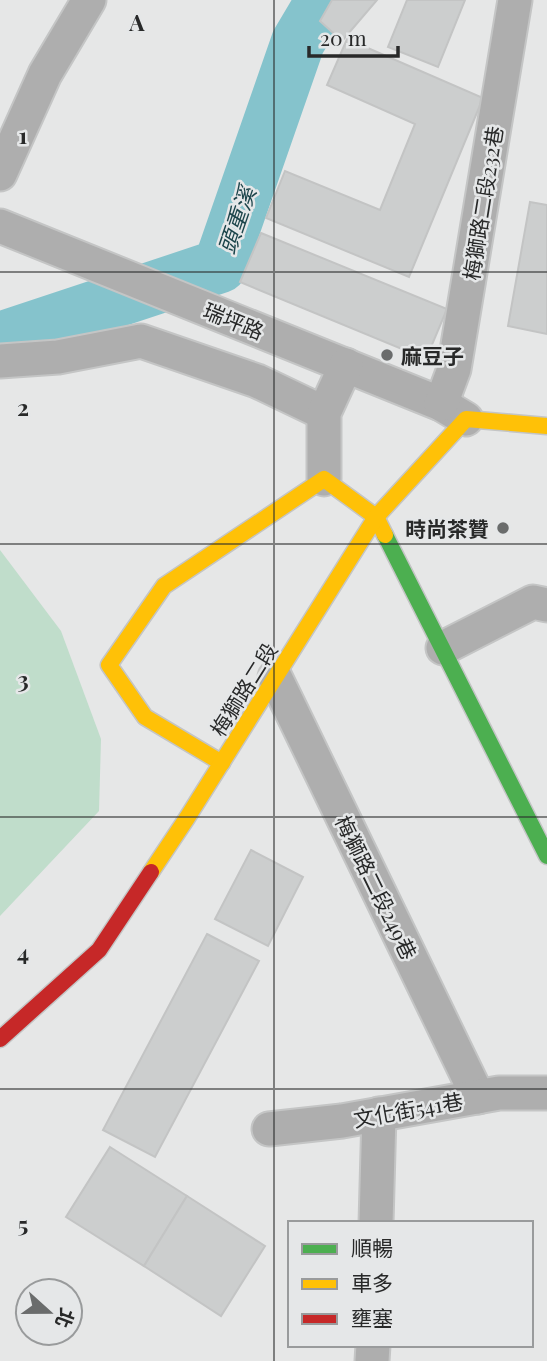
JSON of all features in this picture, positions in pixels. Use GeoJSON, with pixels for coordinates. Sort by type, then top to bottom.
{"type":"FeatureCollection","features":[{"type":"Feature","properties":{"kind":"street"},"geometry":{"type":"LineString","coordinates":[[0,174],[46,74],[89,0]]}},
{"type":"Feature","properties":{"kind":"street","name":"梅獅路二段232巷"},"geometry":{"type":"LineString","coordinates":[[454,412],[454,369],[515,0]]}},
{"type":"Feature","properties":{"kind":"street","name":"瑞坪路"},"geometry":{"type":"LineString","coordinates":[[0,226],[346,365],[454,412]]}},
{"type":"Feature","properties":{"kind":"street"},"geometry":{"type":"LineString","coordinates":[[0,361],[58,357],[141,341],[257,381],[324,413]]}},
{"type":"Feature","properties":{"kind":"street"},"geometry":{"type":"LineString","coordinates":[[324,479],[324,413],[346,365]]}},
{"type":"Feature","properties":{"kind":"street"},"geometry":{"type":"LineString","coordinates":[[454,412],[547,426]]}},
{"type":"Feature","properties":{"kind":"street","name":"梅獅路二段"},"geometry":{"type":"LineString","coordinates":[[0,1039],[99,950],[222,763],[376,517],[454,412]]}},
{"type":"Feature","properties":{"kind":"street"},"geometry":{"type":"LineString","coordinates":[[324,479],[376,517],[547,856]]}},
{"type":"Feature","properties":{"kind":"street"},"geometry":{"type":"LineString","coordinates":[[222,763],[145,717],[109,665],[164,586],[324,479]]}},
{"type":"Feature","properties":{"kind":"street"},"geometry":{"type":"LineString","coordinates":[[443,648],[533,602],[547,605]]}},
{"type":"Feature","properties":{"kind":"street","name":"梅獅路二段249巷"},"geometry":{"type":"LineString","coordinates":[[275,677],[478,1097]]}},
{"type":"Feature","properties":{"kind":"street","name":"文化街541巷"},"geometry":{"type":"LineString","coordinates":[[269,1129],[342,1121],[499,1093],[547,1093]]}},
{"type":"Feature","properties":{"kind":"street"},"geometry":{"type":"LineString","coordinates":[[376,1221],[379,1114]]}},
{"type":"Feature","properties":{"kind":"green space"},"geometry":{"type":"Polygon","coordinates":[[[0,550],[61,631],[101,739],[99,811],[0,916],[0,550]]]}},
{"type":"Feature","properties":{"kind":"building"},"geometry":{"type":"Polygon","coordinates":[[[332,0],[377,0],[342,41],[320,21],[332,0]]]}},
{"type":"Feature","properties":{"kind":"building"},"geometry":{"type":"Polygon","coordinates":[[[407,0],[465,0],[438,67],[388,47],[407,0]]]}},
{"type":"Feature","properties":{"kind":"building"},"geometry":{"type":"Polygon","coordinates":[[[347,39],[483,98],[409,277],[266,218],[285,171],[380,210],[415,124],[327,85],[347,39]]]}},
{"type":"Feature","properties":{"kind":"building"},"geometry":{"type":"Polygon","coordinates":[[[530,202],[547,205],[547,334],[508,326],[530,202]]]}},
{"type":"Feature","properties":{"kind":"building"},"geometry":{"type":"Polygon","coordinates":[[[261,233],[447,309],[426,359],[240,282],[261,233]]]}},
{"type":"Feature","properties":{"kind":"building"},"geometry":{"type":"Polygon","coordinates":[[[251,850],[303,877],[268,946],[215,919],[251,850]]]}},
{"type":"Feature","properties":{"kind":"building"},"geometry":{"type":"Polygon","coordinates":[[[207,934],[259,961],[155,1157],[103,1130],[207,934]]]}},
{"type":"Feature","properties":{"kind":"building"},"geometry":{"type":"Polygon","coordinates":[[[110,1147],[187,1196],[144,1266],[66,1217],[110,1147]]]}},
{"type":"Feature","properties":{"kind":"building"},"geometry":{"type":"Polygon","coordinates":[[[187,1196],[265,1246],[221,1316],[144,1266],[187,1196]]]}},
{"type":"Feature","properties":{"kind":"waterway","name":"頭重溪"},"geometry":{"type":"LineString","coordinates":[[0,339],[220,266],[298,42],[323,0]]}},
{"type":"Feature","properties":{"kind":"traffic: fast"},"geometry":{"type":"LineString","coordinates":[[385,535],[547,856]]}},
{"type":"Feature","properties":{"kind":"traffic: slow"},"geometry":{"type":"LineString","coordinates":[[151,872],[376,517],[466,419],[547,426]]}},
{"type":"Feature","properties":{"kind":"traffic: slow"},"geometry":{"type":"LineString","coordinates":[[222,763],[145,717],[109,665],[164,586],[324,479],[376,517],[385,535]]}},
{"type":"Feature","properties":{"kind":"traffic: jam"},"geometry":{"type":"LineString","coordinates":[[0,1039],[99,950],[151,872]]}},
{"type":"Feature","properties":{"kind":"place","name":"麻豆子"},"geometry":{"type":"Point","coordinates":[387,355]}},
{"type":"Feature","properties":{"kind":"place","name":"時尚茶贊"},"geometry":{"type":"Point","coordinates":[503,528]}}]}
